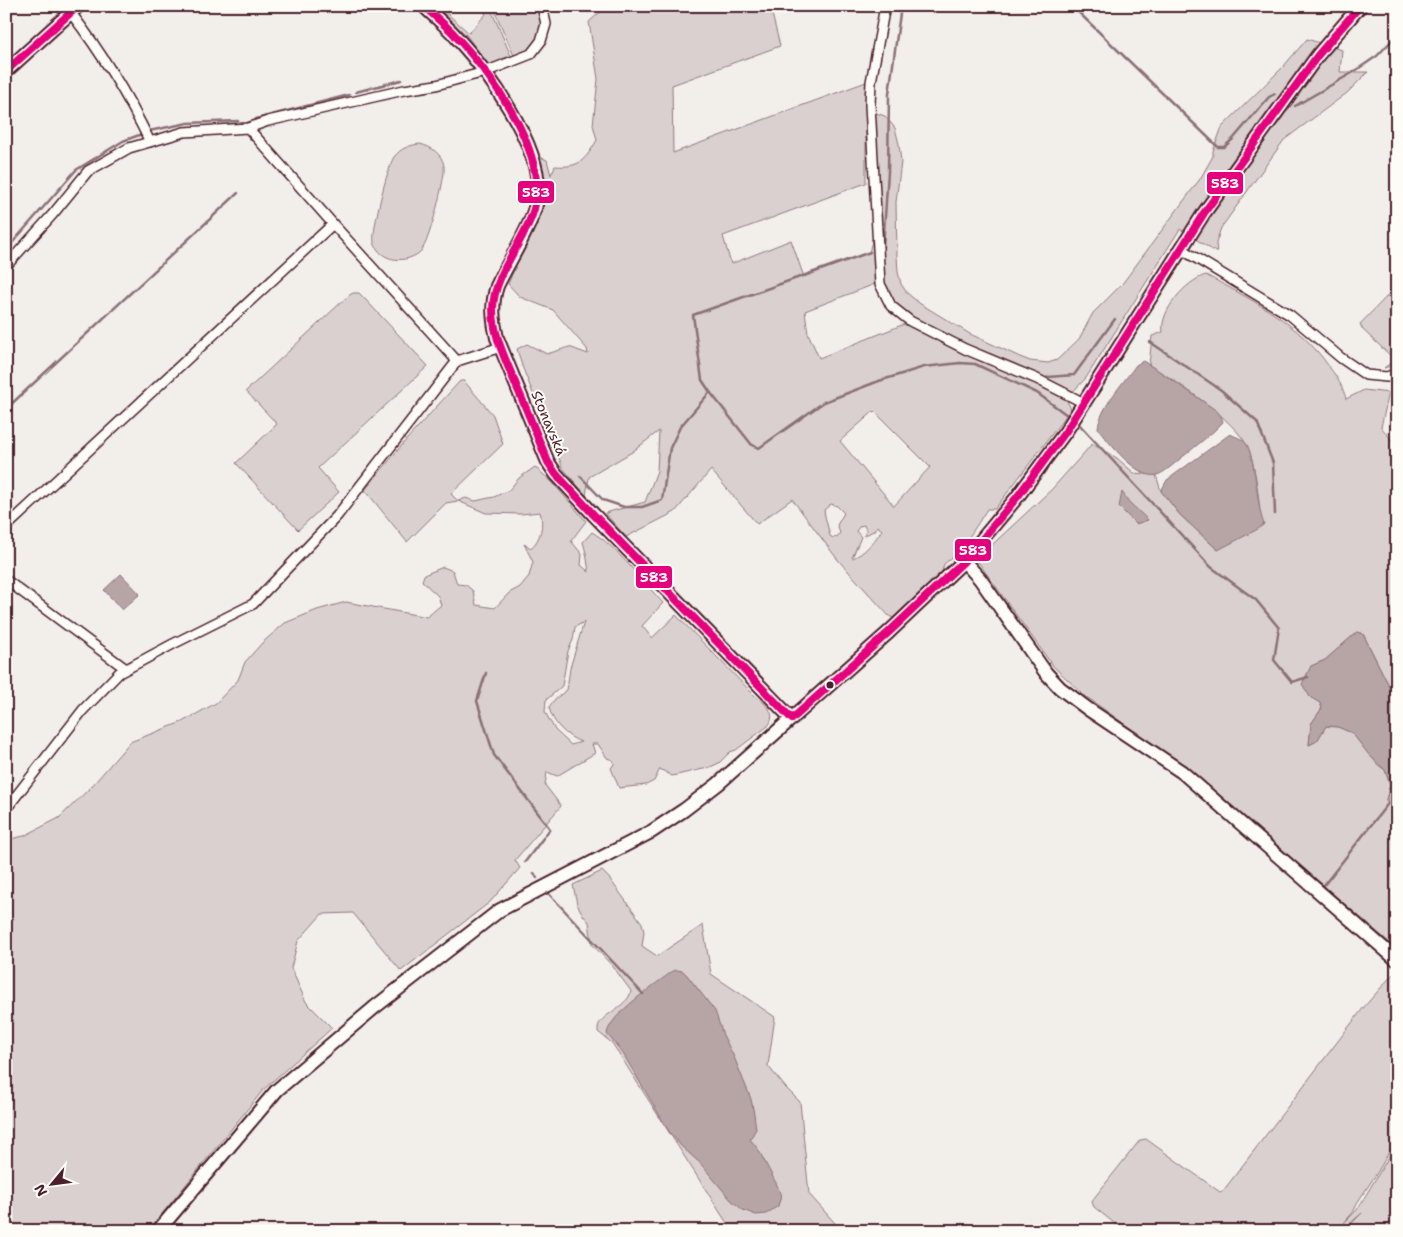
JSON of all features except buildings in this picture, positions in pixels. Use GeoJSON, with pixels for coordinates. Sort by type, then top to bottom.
{"type":"FeatureCollection","features":[{"type":"Feature","properties":{"kind":"street","name":"Stonavská"},"geometry":{"type":"LineString","coordinates":[[424,6],[456,36],[485,72],[523,134],[537,172],[538,194],[532,217],[505,268],[494,296],[493,317],[497,338],[548,462],[556,474],[594,515],[792,719]]}},
{"type":"Feature","properties":{"kind":"street"},"geometry":{"type":"LineString","coordinates":[[6,266],[53,214],[88,171],[129,148],[184,132],[248,128],[268,121],[404,90],[436,85],[485,72],[531,54],[541,41],[546,24],[542,6]]}},
{"type":"Feature","properties":{"kind":"street"},"geometry":{"type":"LineString","coordinates":[[885,6],[871,82],[870,105],[880,284],[891,306],[910,321],[965,349],[1037,379],[1084,403]]}},
{"type":"Feature","properties":{"kind":"street"},"geometry":{"type":"LineString","coordinates":[[158,1231],[277,1090],[375,1007],[500,910],[651,832],[684,810],[718,784],[792,719],[889,632],[964,561],[1018,496],[1066,432],[1204,213],[1318,55],[1360,6]]}},
{"type":"Feature","properties":{"kind":"street"},"geometry":{"type":"LineString","coordinates":[[7,69],[74,9],[140,121],[150,142]]}},
{"type":"Feature","properties":{"kind":"street"},"geometry":{"type":"LineString","coordinates":[[248,128],[457,361]]}},
{"type":"Feature","properties":{"kind":"street"},"geometry":{"type":"LineString","coordinates":[[6,527],[333,224]]}},
{"type":"Feature","properties":{"kind":"street"},"geometry":{"type":"LineString","coordinates":[[1181,249],[1290,315],[1341,358],[1366,376],[1387,377],[1397,373]]}},
{"type":"Feature","properties":{"kind":"street"},"geometry":{"type":"LineString","coordinates":[[6,809],[83,710],[119,673],[253,604],[337,516],[457,361],[501,347]]}},
{"type":"Feature","properties":{"kind":"street"},"geometry":{"type":"LineString","coordinates":[[964,561],[980,579],[1046,673],[1060,688],[1182,772],[1397,960]]}},
{"type":"Feature","properties":{"kind":"street"},"geometry":{"type":"LineString","coordinates":[[6,580],[126,669]]}},
{"type":"Feature","properties":{"kind":"shaded area"},"geometry":{"type":"Polygon","coordinates":[[[436,6],[439,6],[469,33],[486,14],[484,11],[489,9],[493,14],[511,56],[501,59],[502,62],[489,66],[467,36],[436,6]]]}},
{"type":"Feature","properties":{"kind":"shaded area"},"geometry":{"type":"Polygon","coordinates":[[[490,6],[547,6],[540,9],[542,18],[541,33],[529,50],[515,58],[495,12],[490,6]]]}},
{"type":"Feature","properties":{"kind":"shaded area"},"geometry":{"type":"Polygon","coordinates":[[[607,6],[770,6],[780,46],[672,85],[673,153],[866,82],[866,183],[723,236],[731,264],[791,240],[804,277],[869,253],[880,208],[873,112],[885,116],[895,128],[899,144],[901,162],[896,202],[897,256],[901,284],[907,293],[919,303],[970,334],[1030,361],[1048,363],[1057,360],[1079,339],[1093,313],[1122,284],[1200,179],[1213,156],[1222,127],[1282,68],[1307,39],[1342,50],[1340,72],[1368,72],[1347,93],[1284,140],[1221,228],[1216,243],[1217,253],[1180,229],[1086,378],[1066,399],[1071,409],[995,509],[987,509],[962,546],[944,564],[942,572],[893,618],[889,616],[838,560],[792,499],[757,524],[711,470],[675,512],[626,537],[605,513],[645,502],[657,471],[659,431],[632,452],[589,477],[586,496],[563,468],[517,349],[527,344],[547,354],[569,347],[588,354],[587,349],[553,310],[520,297],[508,284],[546,195],[538,156],[547,160],[551,175],[555,166],[570,166],[585,158],[597,140],[593,125],[598,79],[589,22],[607,6]],[[875,284],[805,311],[808,333],[819,358],[907,323],[888,309],[875,284]],[[874,411],[840,441],[894,506],[930,467],[874,411]],[[831,504],[824,510],[830,536],[833,538],[837,537],[840,533],[837,525],[844,513],[837,506],[831,504]],[[864,525],[860,526],[856,531],[861,537],[852,558],[865,550],[882,530],[877,526],[875,530],[864,536],[866,530],[864,525]]]}},
{"type":"Feature","properties":{"kind":"shaded area"},"geometry":{"type":"Polygon","coordinates":[[[420,144],[436,152],[443,162],[444,172],[440,196],[428,236],[421,251],[409,258],[388,258],[377,249],[374,236],[377,213],[388,172],[394,157],[400,151],[420,144]]]}},
{"type":"Feature","properties":{"kind":"shaded area"},"geometry":{"type":"Polygon","coordinates":[[[1206,275],[1258,304],[1290,325],[1318,352],[1335,375],[1346,399],[1364,390],[1389,393],[1381,427],[1397,446],[1397,702],[1363,634],[1357,632],[1325,660],[1311,666],[1310,697],[1320,703],[1322,708],[1311,724],[1309,745],[1317,741],[1326,726],[1338,727],[1352,733],[1378,765],[1385,770],[1390,785],[1386,800],[1393,806],[1397,806],[1397,949],[1194,774],[1084,695],[1053,666],[976,559],[982,557],[995,542],[1052,489],[1092,444],[1117,458],[1134,473],[1156,475],[1161,491],[1180,515],[1218,550],[1260,515],[1258,489],[1250,453],[1240,436],[1230,424],[1203,401],[1149,365],[1152,336],[1163,332],[1165,315],[1170,306],[1191,283],[1206,275]]]}},
{"type":"Feature","properties":{"kind":"shaded area"},"geometry":{"type":"Polygon","coordinates":[[[1397,286],[1397,364],[1384,368],[1393,361],[1393,358],[1363,330],[1360,324],[1397,286]]]}},
{"type":"Feature","properties":{"kind":"shaded area"},"geometry":{"type":"Polygon","coordinates":[[[353,293],[359,293],[428,366],[318,468],[339,492],[298,530],[236,463],[277,424],[246,391],[353,293]]]}},
{"type":"Feature","properties":{"kind":"shaded area"},"geometry":{"type":"Polygon","coordinates":[[[1143,361],[1217,411],[1223,422],[1210,435],[1164,472],[1157,475],[1141,472],[1124,459],[1098,428],[1103,412],[1113,395],[1136,365],[1143,361]]]}},
{"type":"Feature","properties":{"kind":"shaded area"},"geometry":{"type":"Polygon","coordinates":[[[460,381],[464,381],[493,415],[503,444],[451,494],[458,501],[446,503],[407,542],[365,490],[407,439],[460,381]]]}},
{"type":"Feature","properties":{"kind":"shaded area"},"geometry":{"type":"Polygon","coordinates":[[[1230,434],[1244,441],[1248,447],[1264,524],[1218,550],[1180,515],[1161,491],[1167,480],[1230,434]]]}},
{"type":"Feature","properties":{"kind":"shaded area"},"geometry":{"type":"Polygon","coordinates":[[[535,467],[552,482],[586,521],[571,541],[582,554],[581,565],[589,572],[583,542],[592,532],[620,555],[663,603],[642,626],[652,638],[676,615],[766,705],[772,717],[768,726],[736,750],[730,752],[719,763],[708,768],[672,776],[660,769],[654,781],[646,785],[619,788],[611,768],[614,764],[613,760],[607,758],[598,744],[592,744],[595,753],[557,776],[547,772],[545,785],[561,806],[515,860],[520,868],[490,902],[401,971],[353,913],[322,914],[298,941],[291,968],[306,1002],[332,1028],[264,1089],[148,1231],[6,1231],[6,840],[24,836],[59,818],[91,787],[130,742],[182,722],[216,703],[238,680],[245,662],[262,643],[285,623],[317,610],[346,602],[427,617],[441,605],[438,596],[422,581],[424,575],[443,567],[453,571],[457,584],[466,585],[473,591],[476,605],[495,608],[509,593],[520,587],[529,576],[533,562],[524,544],[531,548],[541,532],[542,522],[540,512],[521,514],[486,513],[458,501],[466,498],[475,501],[494,497],[509,490],[519,478],[535,467]],[[584,622],[575,627],[573,640],[568,651],[562,686],[546,700],[545,712],[555,730],[571,745],[581,742],[561,729],[553,719],[549,707],[555,699],[567,690],[570,668],[584,622]]]}},
{"type":"Feature","properties":{"kind":"shaded area"},"geometry":{"type":"Polygon","coordinates":[[[1122,492],[1129,502],[1148,520],[1136,524],[1119,507],[1122,492]]]}},
{"type":"Feature","properties":{"kind":"shaded area"},"geometry":{"type":"Polygon","coordinates":[[[121,574],[140,594],[122,610],[104,590],[121,574]]]}},
{"type":"Feature","properties":{"kind":"shaded area"},"geometry":{"type":"Polygon","coordinates":[[[1357,632],[1363,634],[1397,702],[1397,806],[1388,804],[1386,800],[1390,785],[1385,770],[1369,755],[1352,733],[1338,727],[1326,726],[1317,741],[1309,745],[1311,724],[1322,708],[1320,703],[1310,697],[1302,684],[1311,666],[1325,660],[1357,632]]]}},
{"type":"Feature","properties":{"kind":"shaded area"},"geometry":{"type":"Polygon","coordinates":[[[602,871],[642,923],[644,932],[642,946],[657,956],[703,925],[711,974],[775,1017],[768,1066],[800,1102],[809,1194],[842,1231],[732,1231],[612,1043],[598,1032],[602,1020],[626,1001],[631,991],[614,968],[592,944],[589,922],[577,904],[573,885],[602,871]]]}},
{"type":"Feature","properties":{"kind":"shaded area"},"geometry":{"type":"Polygon","coordinates":[[[677,970],[683,971],[687,975],[715,1011],[723,1035],[751,1099],[756,1129],[750,1139],[758,1149],[781,1196],[778,1206],[766,1214],[756,1215],[743,1210],[731,1200],[700,1163],[681,1146],[670,1133],[622,1052],[607,1034],[610,1026],[625,1009],[656,983],[677,970]]]}},
{"type":"Feature","properties":{"kind":"shaded area"},"geometry":{"type":"Polygon","coordinates":[[[1393,974],[1397,977],[1397,1138],[1354,1211],[1344,1223],[1357,1210],[1397,1143],[1397,1231],[1344,1231],[1362,1213],[1341,1231],[1124,1231],[1094,1207],[1092,1202],[1094,1198],[1140,1140],[1146,1139],[1220,1192],[1223,1191],[1364,1007],[1393,974]]]}},
{"type":"Feature","properties":{"kind":"waterway"},"geometry":{"type":"LineString","coordinates":[[883,247],[888,172],[889,94],[901,6]]}},
{"type":"Feature","properties":{"kind":"waterway"},"geometry":{"type":"LineString","coordinates":[[1072,6],[1218,147],[1224,147],[1233,139],[1269,97],[1275,94]]}},
{"type":"Feature","properties":{"kind":"waterway"},"geometry":{"type":"LineString","coordinates":[[1295,106],[1377,56],[1397,35]]}},
{"type":"Feature","properties":{"kind":"waterway"},"geometry":{"type":"LineString","coordinates":[[356,92],[401,80]]}},
{"type":"Feature","properties":{"kind":"waterway"},"geometry":{"type":"LineString","coordinates":[[256,119],[349,95]]}},
{"type":"Feature","properties":{"kind":"waterway"},"geometry":{"type":"LineString","coordinates":[[149,131],[188,123],[238,121]]}},
{"type":"Feature","properties":{"kind":"waterway"},"geometry":{"type":"LineString","coordinates":[[6,250],[76,170],[123,141],[142,134]]}},
{"type":"Feature","properties":{"kind":"waterway"},"geometry":{"type":"LineString","coordinates":[[6,409],[238,193]]}},
{"type":"Feature","properties":{"kind":"waterway"},"geometry":{"type":"LineString","coordinates":[[710,392],[702,380],[693,315],[870,252]]}},
{"type":"Feature","properties":{"kind":"waterway"},"geometry":{"type":"LineString","coordinates":[[1048,377],[1074,375],[1115,319]]}},
{"type":"Feature","properties":{"kind":"waterway"},"geometry":{"type":"LineString","coordinates":[[1150,342],[1221,390],[1257,422],[1273,463],[1275,514]]}},
{"type":"Feature","properties":{"kind":"waterway"},"geometry":{"type":"LineString","coordinates":[[580,476],[603,500],[624,507],[642,507],[662,500],[670,448],[680,427],[710,392],[752,445],[759,448],[824,402],[879,381],[924,367],[960,363],[975,364],[1037,393],[1067,415]]}},
{"type":"Feature","properties":{"kind":"waterway"},"geometry":{"type":"LineString","coordinates":[[1078,423],[1211,567],[1256,600],[1279,628],[1274,660],[1292,682],[1308,677]]}},
{"type":"Feature","properties":{"kind":"waterway"},"geometry":{"type":"LineString","coordinates":[[486,673],[477,701],[494,755],[550,829],[525,862]]}},
{"type":"Feature","properties":{"kind":"waterway"},"geometry":{"type":"LineString","coordinates":[[1324,885],[1390,801]]}},
{"type":"Feature","properties":{"kind":"waterway"},"geometry":{"type":"LineString","coordinates":[[534,873],[537,878]]}},
{"type":"Feature","properties":{"kind":"waterway"},"geometry":{"type":"LineString","coordinates":[[549,894],[643,994]]}},
{"type":"Feature","properties":{"kind":"transit line","name":"583"},"geometry":{"type":"LineString","coordinates":[[6,71],[78,6]]}},
{"type":"Feature","properties":{"kind":"transit line","name":"583"},"geometry":{"type":"LineString","coordinates":[[424,6],[467,49],[500,93],[526,142],[534,168],[536,192],[532,215],[502,273],[494,297],[493,309],[495,329],[501,348],[548,462],[556,474],[594,515],[792,719],[889,632],[964,561],[1018,496],[1066,431],[1204,213],[1318,55],[1360,6]]}}]}
